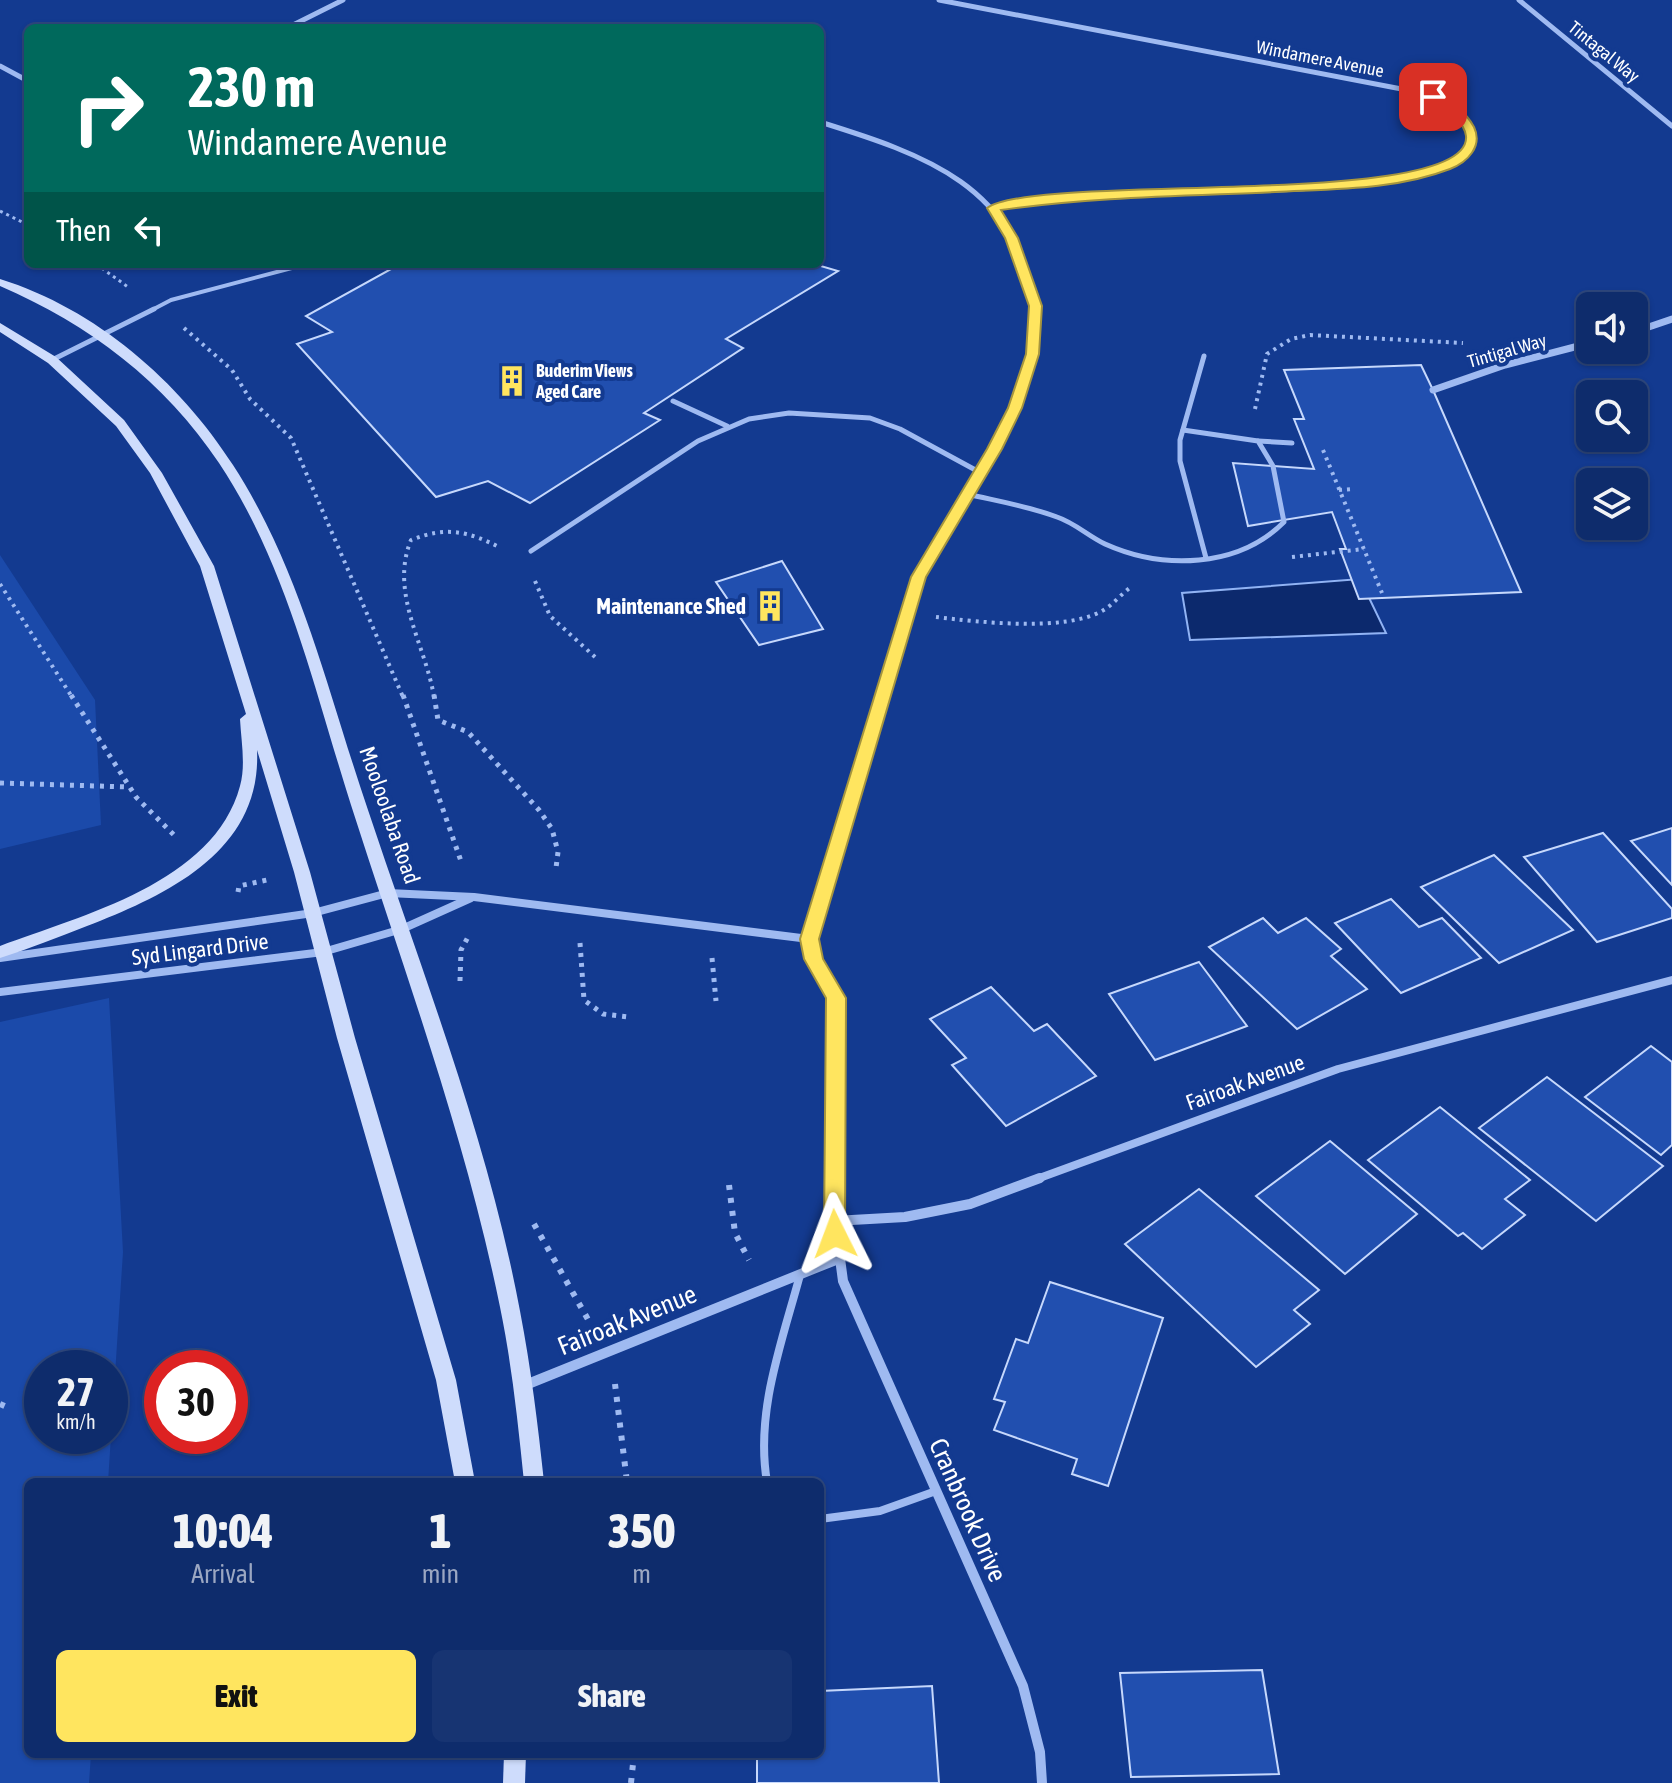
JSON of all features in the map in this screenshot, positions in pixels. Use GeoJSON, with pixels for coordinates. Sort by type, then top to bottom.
{"type":"FeatureCollection","features":[{"type":"Feature","properties":{"kind":"main road","name":"Mooloolaba Road"},"geometry":{"type":"LineString","coordinates":[[0,282],[102,333],[157,378],[181,405],[244,494],[265,535],[300,625],[402,929],[496,1239],[522,1386],[534,1478]]}},
{"type":"Feature","properties":{"kind":"main road"},"geometry":{"type":"LineString","coordinates":[[0,327],[52,360],[120,423],[156,473],[207,566],[313,913],[446,1380],[464,1478]]}},
{"type":"Feature","properties":{"kind":"main road"},"geometry":{"type":"LineString","coordinates":[[0,955],[151,892],[206,857],[234,821],[248,786],[246,695]]}},
{"type":"Feature","properties":{"kind":"main road"},"geometry":{"type":"LineString","coordinates":[[514,1783],[515,1758]]}},
{"type":"Feature","properties":{"kind":"street"},"geometry":{"type":"LineString","coordinates":[[295,24],[343,0]]}},
{"type":"Feature","properties":{"kind":"street","name":"Windamere Avenue"},"geometry":{"type":"LineString","coordinates":[[939,0],[1412,91],[1446,103],[1466,122],[1472,135],[1471,146],[1462,157],[1447,166],[1360,184],[1059,198],[993,208]]}},
{"type":"Feature","properties":{"kind":"street","name":"Tintagal Way"},"geometry":{"type":"LineString","coordinates":[[1519,0],[1672,126]]}},
{"type":"Feature","properties":{"kind":"street"},"geometry":{"type":"LineString","coordinates":[[0,66],[24,79]]}},
{"type":"Feature","properties":{"kind":"street"},"geometry":{"type":"LineString","coordinates":[[809,939],[918,577],[981,473],[1025,383],[1036,330],[1036,306],[1028,283],[1012,238],[993,208],[939,168],[875,140],[824,123]]}},
{"type":"Feature","properties":{"kind":"street"},"geometry":{"type":"LineString","coordinates":[[1648,327],[1672,319]]}},
{"type":"Feature","properties":{"kind":"street","name":"Tintigal Way"},"geometry":{"type":"LineString","coordinates":[[1433,390],[1507,365],[1576,347]]}},
{"type":"Feature","properties":{"kind":"street","name":"Syd Lingard Drive"},"geometry":{"type":"LineString","coordinates":[[0,955],[313,913],[388,893],[474,897],[809,939]]}},
{"type":"Feature","properties":{"kind":"street","name":"Syd Lingard Drive"},"geometry":{"type":"LineString","coordinates":[[0,992],[323,952],[402,929],[474,897]]}},
{"type":"Feature","properties":{"kind":"street","name":"Cranbrook Drive"},"geometry":{"type":"LineString","coordinates":[[809,939],[814,959],[836,998],[834,1221],[838,1259],[849,1296],[1023,1686],[1040,1752],[1042,1783]]}},
{"type":"Feature","properties":{"kind":"street","name":"Fairoak Avenue"},"geometry":{"type":"LineString","coordinates":[[834,1221],[905,1217],[970,1204],[1338,1069],[1672,980]]}},
{"type":"Feature","properties":{"kind":"street","name":"Fairoak Avenue"},"geometry":{"type":"LineString","coordinates":[[522,1386],[838,1259]]}},
{"type":"Feature","properties":{"kind":"lane"},"geometry":{"type":"LineString","coordinates":[[52,360],[171,300],[292,268]]}},
{"type":"Feature","properties":{"kind":"lane"},"geometry":{"type":"LineString","coordinates":[[1204,356],[1183,430],[1180,461],[1206,558]]}},
{"type":"Feature","properties":{"kind":"lane"},"geometry":{"type":"LineString","coordinates":[[673,401],[727,426]]}},
{"type":"Feature","properties":{"kind":"lane"},"geometry":{"type":"LineString","coordinates":[[531,551],[698,441],[727,426],[789,413],[870,418],[900,429],[981,473]]}},
{"type":"Feature","properties":{"kind":"lane"},"geometry":{"type":"LineString","coordinates":[[1183,430],[1292,443]]}},
{"type":"Feature","properties":{"kind":"lane"},"geometry":{"type":"LineString","coordinates":[[967,494],[1060,518],[1106,544],[1133,554],[1206,558],[1237,553],[1261,543],[1284,522],[1273,466],[1258,441]]}},
{"type":"Feature","properties":{"kind":"lane"},"geometry":{"type":"LineString","coordinates":[[766,1478],[762,1464],[762,1432],[800,1273]]}},
{"type":"Feature","properties":{"kind":"lane"},"geometry":{"type":"LineString","coordinates":[[824,1519],[855,1517],[902,1506],[936,1491]]}},
{"type":"Feature","properties":{"kind":"path"},"geometry":{"type":"LineString","coordinates":[[0,211],[24,223]]}},
{"type":"Feature","properties":{"kind":"path"},"geometry":{"type":"LineString","coordinates":[[102,268],[132,290]]}},
{"type":"Feature","properties":{"kind":"path"},"geometry":{"type":"LineString","coordinates":[[181,325],[232,370],[250,399],[291,438],[394,671],[464,871]]}},
{"type":"Feature","properties":{"kind":"path"},"geometry":{"type":"LineString","coordinates":[[1254,416],[1267,354],[1299,336],[1473,344],[1507,365]]}},
{"type":"Feature","properties":{"kind":"path"},"geometry":{"type":"LineString","coordinates":[[1318,439],[1382,593]]}},
{"type":"Feature","properties":{"kind":"path"},"geometry":{"type":"LineString","coordinates":[[1339,490],[1354,489]]}},
{"type":"Feature","properties":{"kind":"path"},"geometry":{"type":"LineString","coordinates":[[509,553],[477,536],[457,530],[422,533],[411,540],[406,552],[406,608],[431,678],[438,720],[468,732],[539,810],[552,829],[558,852],[556,868]]}},
{"type":"Feature","properties":{"kind":"path"},"geometry":{"type":"LineString","coordinates":[[1287,557],[1364,549]]}},
{"type":"Feature","properties":{"kind":"path"},"geometry":{"type":"LineString","coordinates":[[533,576],[550,616],[595,657]]}},
{"type":"Feature","properties":{"kind":"path"},"geometry":{"type":"LineString","coordinates":[[907,613],[980,622],[1076,617],[1105,609],[1141,582]]}},
{"type":"Feature","properties":{"kind":"path"},"geometry":{"type":"LineString","coordinates":[[0,584],[129,787],[176,837]]}},
{"type":"Feature","properties":{"kind":"path"},"geometry":{"type":"LineString","coordinates":[[0,783],[129,787]]}},
{"type":"Feature","properties":{"kind":"path"},"geometry":{"type":"LineString","coordinates":[[581,932],[584,1000],[603,1014],[628,1017]]}},
{"type":"Feature","properties":{"kind":"path"},"geometry":{"type":"LineString","coordinates":[[729,1185],[735,1233],[768,1287]]}},
{"type":"Feature","properties":{"kind":"path"},"geometry":{"type":"LineString","coordinates":[[618,1391],[627,1478]]}},
{"type":"Feature","properties":{"kind":"path"},"geometry":{"type":"LineString","coordinates":[[0,1404],[9,1408]]}},
{"type":"Feature","properties":{"kind":"path"},"geometry":{"type":"LineString","coordinates":[[631,1783],[634,1758]]}},
{"type":"Feature","properties":{"kind":"shaded area"},"geometry":{"type":"Polygon","coordinates":[[[0,555],[95,700],[101,825],[0,849],[0,555]]]}},
{"type":"Feature","properties":{"kind":"shaded area"},"geometry":{"type":"Polygon","coordinates":[[[1360,579],[1386,633],[1190,640],[1182,593],[1360,579]]]}},
{"type":"Feature","properties":{"kind":"shaded area"},"geometry":{"type":"Polygon","coordinates":[[[109,998],[123,1252],[117,1350],[24,1350],[24,1454],[110,1454],[108,1478],[24,1478],[24,1758],[91,1758],[89,1783],[0,1783],[0,1022],[109,998]]]}},
{"type":"Feature","properties":{"kind":"building","name":"Buderim Views Aged Care"},"geometry":{"type":"Polygon","coordinates":[[[824,267],[838,271],[726,339],[743,348],[644,413],[660,420],[530,503],[488,481],[436,497],[297,344],[332,332],[306,316],[393,268],[824,267]]]}},
{"type":"Feature","properties":{"kind":"building"},"geometry":{"type":"Polygon","coordinates":[[[1421,365],[1521,592],[1359,599],[1340,549],[1346,549],[1332,512],[1248,526],[1233,463],[1314,469],[1294,419],[1304,419],[1284,370],[1421,365]]]}},
{"type":"Feature","properties":{"kind":"building","name":"Maintenance Shed"},"geometry":{"type":"Polygon","coordinates":[[[782,561],[823,629],[759,645],[716,582],[782,561]]]}},
{"type":"Feature","properties":{"kind":"building"},"geometry":{"type":"Polygon","coordinates":[[[1672,828],[1672,885],[1631,841],[1672,828]]]}},
{"type":"Feature","properties":{"kind":"building"},"geometry":{"type":"Polygon","coordinates":[[[1603,833],[1672,909],[1672,918],[1597,942],[1524,857],[1603,833]]]}},
{"type":"Feature","properties":{"kind":"building"},"geometry":{"type":"Polygon","coordinates":[[[1494,855],[1573,930],[1499,963],[1421,887],[1494,855]]]}},
{"type":"Feature","properties":{"kind":"building"},"geometry":{"type":"Polygon","coordinates":[[[1391,899],[1419,927],[1442,918],[1481,958],[1401,993],[1335,923],[1391,899]]]}},
{"type":"Feature","properties":{"kind":"building"},"geometry":{"type":"Polygon","coordinates":[[[1263,918],[1278,933],[1306,918],[1341,949],[1331,956],[1367,989],[1297,1029],[1209,947],[1263,918]]]}},
{"type":"Feature","properties":{"kind":"building"},"geometry":{"type":"Polygon","coordinates":[[[1199,962],[1247,1026],[1155,1060],[1109,994],[1199,962]]]}},
{"type":"Feature","properties":{"kind":"building"},"geometry":{"type":"Polygon","coordinates":[[[991,987],[1034,1031],[1047,1024],[1096,1076],[1006,1126],[952,1065],[966,1058],[930,1019],[991,987]]]}},
{"type":"Feature","properties":{"kind":"building"},"geometry":{"type":"Polygon","coordinates":[[[1651,1046],[1672,1062],[1672,1145],[1661,1155],[1585,1097],[1651,1046]]]}},
{"type":"Feature","properties":{"kind":"building"},"geometry":{"type":"Polygon","coordinates":[[[1547,1077],[1663,1166],[1596,1221],[1479,1128],[1547,1077]]]}},
{"type":"Feature","properties":{"kind":"building"},"geometry":{"type":"Polygon","coordinates":[[[1440,1107],[1530,1180],[1505,1199],[1525,1215],[1482,1249],[1463,1233],[1458,1236],[1368,1160],[1440,1107]]]}},
{"type":"Feature","properties":{"kind":"building"},"geometry":{"type":"Polygon","coordinates":[[[1330,1141],[1417,1214],[1345,1274],[1256,1196],[1330,1141]]]}},
{"type":"Feature","properties":{"kind":"building"},"geometry":{"type":"Polygon","coordinates":[[[1199,1189],[1319,1290],[1294,1310],[1310,1324],[1256,1367],[1125,1244],[1199,1189]]]}},
{"type":"Feature","properties":{"kind":"building"},"geometry":{"type":"Polygon","coordinates":[[[1050,1282],[1163,1318],[1108,1486],[1072,1474],[1077,1459],[994,1430],[1005,1402],[994,1399],[1016,1339],[1028,1343],[1050,1282]]]}},
{"type":"Feature","properties":{"kind":"building"},"geometry":{"type":"Polygon","coordinates":[[[1262,1670],[1279,1774],[1131,1777],[1120,1673],[1262,1670]]]}},
{"type":"Feature","properties":{"kind":"building"},"geometry":{"type":"Polygon","coordinates":[[[932,1686],[939,1783],[757,1783],[757,1758],[824,1758],[824,1691],[932,1686]]]}},
{"type":"Feature","properties":{"kind":"place","name":"Buderim Views Aged Care"},"geometry":{"type":"Point","coordinates":[512,381]}},
{"type":"Feature","properties":{"kind":"place","name":"Maintenance Shed"},"geometry":{"type":"Point","coordinates":[770,606]}},
{"type":"Feature","properties":{"kind":"route"},"geometry":{"type":"LineString","coordinates":[[835,1234],[836,998],[814,959],[809,939],[918,577],[942,532],[986,466],[1025,383],[1036,330],[1036,306],[1012,238],[993,208],[1059,198],[1360,184],[1420,173],[1447,166],[1462,157],[1471,146],[1472,135],[1466,122],[1446,103],[1433,97]]}}]}
